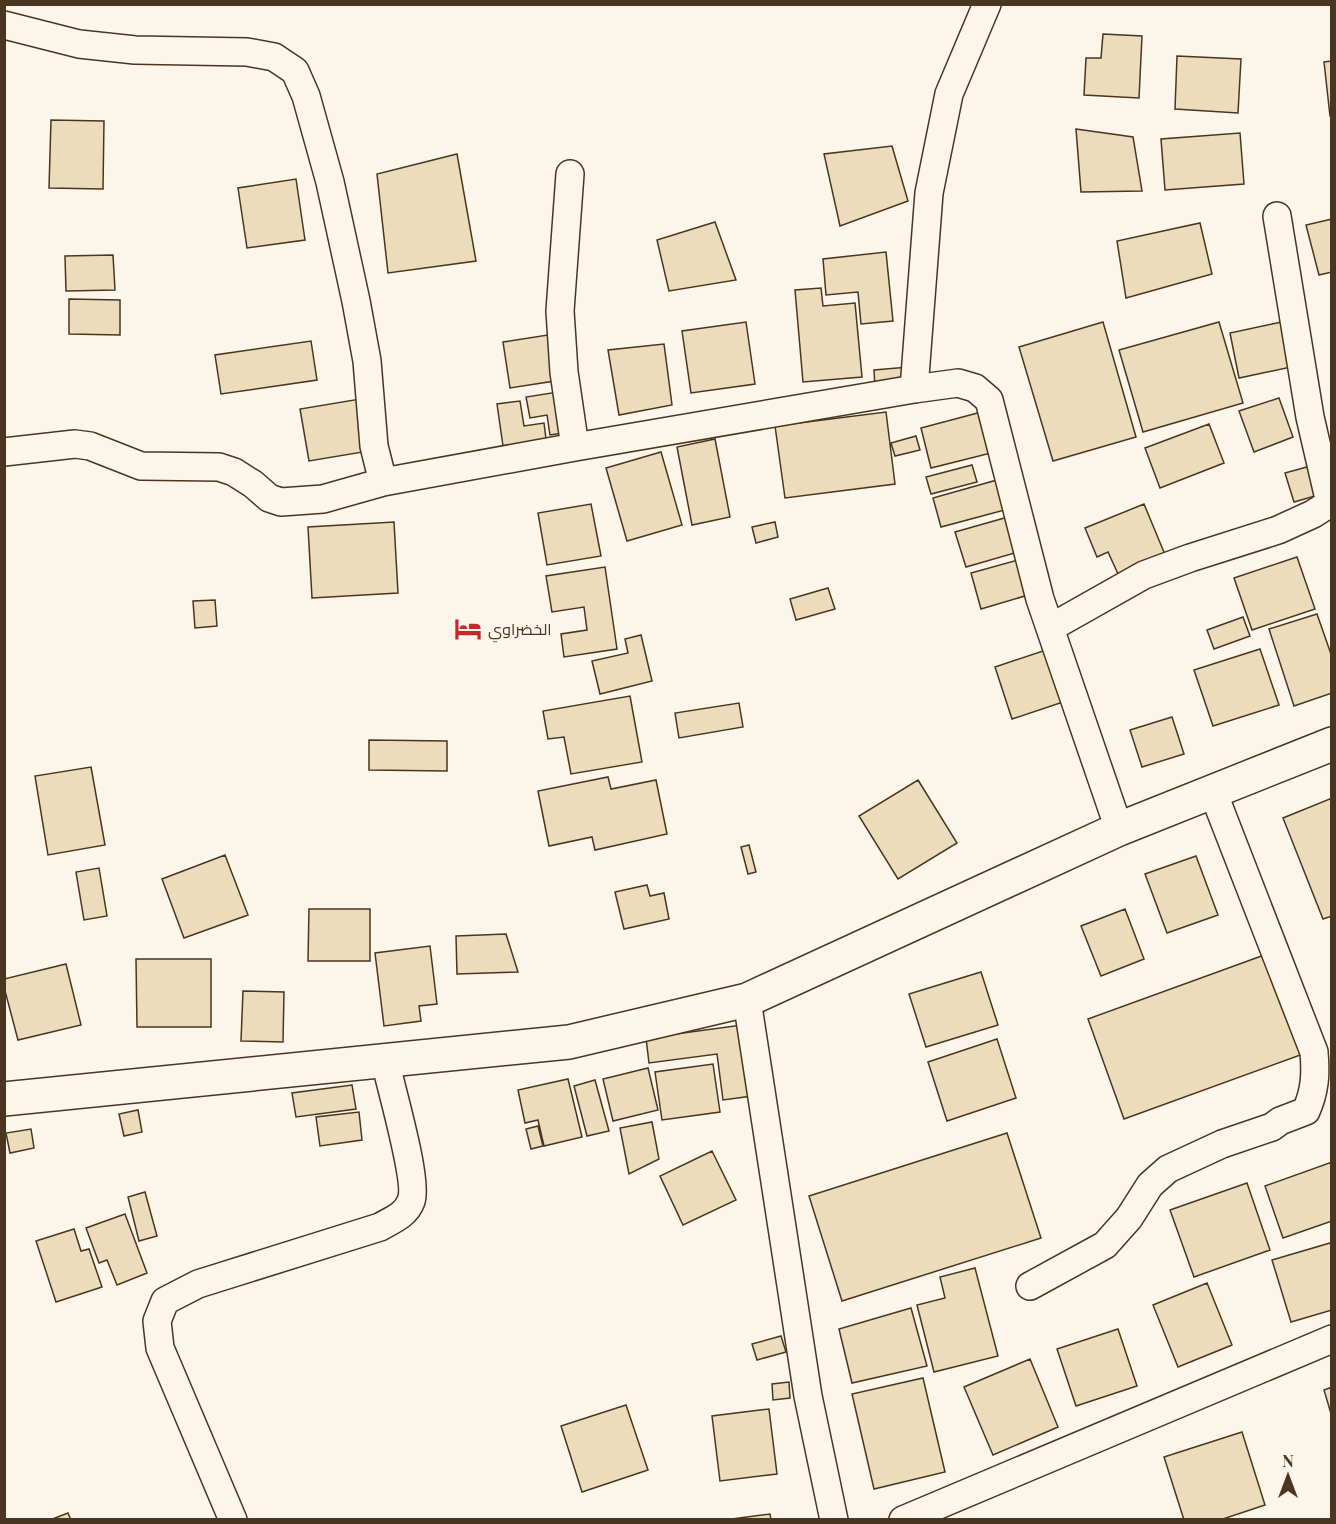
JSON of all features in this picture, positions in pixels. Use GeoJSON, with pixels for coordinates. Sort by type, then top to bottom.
{"type":"FeatureCollection","features":[{"type":"Feature","properties":{"kind":"street"},"geometry":{"type":"LineString","coordinates":[[914,389],[928,193],[949,94],[987,4]]}},
{"type":"Feature","properties":{"kind":"street"},"geometry":{"type":"LineString","coordinates":[[4,25],[80,44],[135,50],[247,52],[274,57],[295,71],[306,96],[330,182],[356,302],[367,361],[374,446],[383,482]]}},
{"type":"Feature","properties":{"kind":"street"},"geometry":{"type":"LineString","coordinates":[[570,174],[560,311],[564,372],[575,447]]}},
{"type":"Feature","properties":{"kind":"street"},"geometry":{"type":"LineString","coordinates":[[1050,628],[1144,575],[1278,530],[1313,514],[1331,502],[1310,417],[1277,216]]}},
{"type":"Feature","properties":{"kind":"street"},"geometry":{"type":"LineString","coordinates":[[4,452],[75,444],[90,446],[141,466],[219,467],[234,472],[269,498],[281,502],[322,499],[383,482],[914,389],[958,383],[975,388],[989,400],[1040,599],[1119,829]]}},
{"type":"Feature","properties":{"kind":"street"},"geometry":{"type":"LineString","coordinates":[[4,1099],[569,1042],[747,1000],[1119,829],[1332,744]]}},
{"type":"Feature","properties":{"kind":"street"},"geometry":{"type":"LineString","coordinates":[[1030,1286],[1105,1245],[1129,1218],[1150,1185],[1168,1169],[1222,1144],[1272,1127],[1280,1121],[1306,1111],[1313,1095],[1316,1074],[1314,1052],[1214,792]]}},
{"type":"Feature","properties":{"kind":"street"},"geometry":{"type":"LineString","coordinates":[[747,1000],[808,1396],[834,1520]]}},
{"type":"Feature","properties":{"kind":"street"},"geometry":{"type":"LineString","coordinates":[[233,1520],[160,1348],[157,1321],[165,1300],[198,1284],[380,1227],[402,1215],[412,1200],[410,1168],[384,1060]]}},
{"type":"Feature","properties":{"kind":"street"},"geometry":{"type":"LineString","coordinates":[[903,1520],[1332,1339]]}},
{"type":"Feature","properties":{"kind":"building"},"geometry":{"type":"Polygon","coordinates":[[[1103,34],[1142,36],[1139,98],[1084,95],[1086,58],[1101,58],[1103,34]]]}},
{"type":"Feature","properties":{"kind":"building"},"geometry":{"type":"Polygon","coordinates":[[[1177,56],[1241,59],[1238,113],[1175,109],[1177,56]]]}},
{"type":"Feature","properties":{"kind":"building"},"geometry":{"type":"Polygon","coordinates":[[[1332,61],[1332,116],[1330,116],[1324,62],[1332,61]]]}},
{"type":"Feature","properties":{"kind":"building"},"geometry":{"type":"Polygon","coordinates":[[[51,120],[104,121],[103,189],[49,188],[51,120]]]}},
{"type":"Feature","properties":{"kind":"building"},"geometry":{"type":"Polygon","coordinates":[[[1076,129],[1133,137],[1142,191],[1081,192],[1076,129]]]}},
{"type":"Feature","properties":{"kind":"building"},"geometry":{"type":"Polygon","coordinates":[[[1240,133],[1244,184],[1165,190],[1161,139],[1240,133]]]}},
{"type":"Feature","properties":{"kind":"building"},"geometry":{"type":"Polygon","coordinates":[[[892,146],[908,201],[840,226],[824,154],[892,146]]]}},
{"type":"Feature","properties":{"kind":"building"},"geometry":{"type":"Polygon","coordinates":[[[457,154],[476,261],[388,273],[377,174],[457,154]]]}},
{"type":"Feature","properties":{"kind":"building"},"geometry":{"type":"Polygon","coordinates":[[[296,179],[305,240],[247,248],[238,188],[296,179]]]}},
{"type":"Feature","properties":{"kind":"building"},"geometry":{"type":"Polygon","coordinates":[[[1332,219],[1332,272],[1319,275],[1306,225],[1332,219]]]}},
{"type":"Feature","properties":{"kind":"building"},"geometry":{"type":"Polygon","coordinates":[[[715,222],[736,280],[669,291],[657,240],[715,222]]]}},
{"type":"Feature","properties":{"kind":"building"},"geometry":{"type":"Polygon","coordinates":[[[1200,223],[1212,274],[1126,298],[1117,241],[1200,223]]]}},
{"type":"Feature","properties":{"kind":"building"},"geometry":{"type":"Polygon","coordinates":[[[886,252],[893,321],[861,324],[858,292],[826,295],[823,259],[886,252]]]}},
{"type":"Feature","properties":{"kind":"building"},"geometry":{"type":"Polygon","coordinates":[[[113,255],[115,290],[66,291],[65,256],[113,255]]]}},
{"type":"Feature","properties":{"kind":"building"},"geometry":{"type":"Polygon","coordinates":[[[821,288],[823,306],[855,303],[862,377],[803,382],[795,290],[821,288]]]}},
{"type":"Feature","properties":{"kind":"building"},"geometry":{"type":"Polygon","coordinates":[[[69,299],[120,300],[120,335],[69,334],[69,299]]]}},
{"type":"Feature","properties":{"kind":"building"},"geometry":{"type":"Polygon","coordinates":[[[1286,321],[1296,366],[1239,378],[1230,333],[1286,321]]]}},
{"type":"Feature","properties":{"kind":"building"},"geometry":{"type":"Polygon","coordinates":[[[746,322],[755,384],[691,393],[682,331],[746,322]]]}},
{"type":"Feature","properties":{"kind":"building"},"geometry":{"type":"Polygon","coordinates":[[[1103,322],[1136,437],[1053,461],[1019,347],[1103,322]]]}},
{"type":"Feature","properties":{"kind":"building"},"geometry":{"type":"Polygon","coordinates":[[[1219,322],[1243,403],[1143,432],[1119,350],[1219,322]]]}},
{"type":"Feature","properties":{"kind":"building"},"geometry":{"type":"Polygon","coordinates":[[[554,334],[561,380],[510,388],[503,342],[554,334]]]}},
{"type":"Feature","properties":{"kind":"building"},"geometry":{"type":"Polygon","coordinates":[[[311,341],[317,380],[221,394],[215,355],[311,341]]]}},
{"type":"Feature","properties":{"kind":"building"},"geometry":{"type":"Polygon","coordinates":[[[664,344],[672,405],[619,415],[608,350],[664,344]]]}},
{"type":"Feature","properties":{"kind":"building"},"geometry":{"type":"Polygon","coordinates":[[[909,367],[910,385],[875,388],[874,370],[909,367]]]}},
{"type":"Feature","properties":{"kind":"building"},"geometry":{"type":"Polygon","coordinates":[[[564,391],[570,432],[550,435],[547,415],[530,418],[526,397],[564,391]]]}},
{"type":"Feature","properties":{"kind":"building"},"geometry":{"type":"Polygon","coordinates":[[[1279,398],[1293,437],[1254,452],[1239,411],[1279,398]]]}},
{"type":"Feature","properties":{"kind":"building"},"geometry":{"type":"Polygon","coordinates":[[[360,399],[369,451],[309,461],[300,409],[360,399]]]}},
{"type":"Feature","properties":{"kind":"building"},"geometry":{"type":"Polygon","coordinates":[[[520,401],[524,426],[544,423],[546,439],[503,446],[497,404],[520,401]]]}},
{"type":"Feature","properties":{"kind":"building"},"geometry":{"type":"Polygon","coordinates":[[[989,410],[999,451],[931,468],[921,428],[989,410]]]}},
{"type":"Feature","properties":{"kind":"building"},"geometry":{"type":"Polygon","coordinates":[[[886,412],[895,484],[785,498],[775,426],[886,412]]]}},
{"type":"Feature","properties":{"kind":"building"},"geometry":{"type":"Polygon","coordinates":[[[1209,424],[1224,463],[1160,488],[1145,448],[1209,424]]]}},
{"type":"Feature","properties":{"kind":"building"},"geometry":{"type":"Polygon","coordinates":[[[916,436],[920,450],[895,456],[891,443],[916,436]]]}},
{"type":"Feature","properties":{"kind":"building"},"geometry":{"type":"Polygon","coordinates":[[[715,439],[730,517],[692,525],[677,447],[715,439]]]}},
{"type":"Feature","properties":{"kind":"building"},"geometry":{"type":"Polygon","coordinates":[[[661,452],[682,525],[627,541],[606,468],[661,452]]]}},
{"type":"Feature","properties":{"kind":"building"},"geometry":{"type":"Polygon","coordinates":[[[972,465],[977,482],[931,494],[926,477],[972,465]]]}},
{"type":"Feature","properties":{"kind":"building"},"geometry":{"type":"Polygon","coordinates":[[[1314,465],[1322,494],[1294,502],[1285,473],[1314,465]]]}},
{"type":"Feature","properties":{"kind":"building"},"geometry":{"type":"Polygon","coordinates":[[[1004,478],[1012,508],[941,527],[933,498],[1004,478]]]}},
{"type":"Feature","properties":{"kind":"building"},"geometry":{"type":"Polygon","coordinates":[[[591,504],[601,556],[547,565],[538,513],[591,504]]]}},
{"type":"Feature","properties":{"kind":"building"},"geometry":{"type":"Polygon","coordinates":[[[1144,504],[1166,557],[1119,576],[1108,552],[1097,557],[1085,528],[1144,504]]]}},
{"type":"Feature","properties":{"kind":"building"},"geometry":{"type":"Polygon","coordinates":[[[1015,515],[1025,550],[966,567],[955,532],[1015,515]]]}},
{"type":"Feature","properties":{"kind":"building"},"geometry":{"type":"Polygon","coordinates":[[[394,522],[398,593],[312,598],[308,527],[394,522]]]}},
{"type":"Feature","properties":{"kind":"building"},"geometry":{"type":"Polygon","coordinates":[[[775,522],[778,537],[756,543],[752,527],[775,522]]]}},
{"type":"Feature","properties":{"kind":"building"},"geometry":{"type":"Polygon","coordinates":[[[1297,557],[1315,609],[1252,630],[1234,578],[1297,557]]]}},
{"type":"Feature","properties":{"kind":"building"},"geometry":{"type":"Polygon","coordinates":[[[1025,558],[1035,593],[981,609],[971,573],[1025,558]]]}},
{"type":"Feature","properties":{"kind":"building"},"geometry":{"type":"Polygon","coordinates":[[[605,567],[617,649],[564,657],[561,634],[587,630],[584,607],[552,612],[546,576],[605,567]]]}},
{"type":"Feature","properties":{"kind":"building"},"geometry":{"type":"Polygon","coordinates":[[[828,588],[835,609],[796,620],[790,599],[828,588]]]}},
{"type":"Feature","properties":{"kind":"building"},"geometry":{"type":"Polygon","coordinates":[[[215,600],[217,626],[195,628],[193,601],[215,600]]]}},
{"type":"Feature","properties":{"kind":"building"},"geometry":{"type":"Polygon","coordinates":[[[1317,614],[1332,657],[1332,693],[1294,706],[1269,629],[1317,614]]]}},
{"type":"Feature","properties":{"kind":"building"},"geometry":{"type":"Polygon","coordinates":[[[1243,617],[1250,636],[1214,649],[1207,630],[1243,617]]]}},
{"type":"Feature","properties":{"kind":"building"},"geometry":{"type":"Polygon","coordinates":[[[641,635],[652,681],[600,694],[592,661],[628,653],[625,639],[641,635]]]}},
{"type":"Feature","properties":{"kind":"building"},"geometry":{"type":"Polygon","coordinates":[[[1052,648],[1069,700],[1012,719],[995,667],[1052,648]]]}},
{"type":"Feature","properties":{"kind":"building"},"geometry":{"type":"Polygon","coordinates":[[[1260,649],[1279,705],[1213,726],[1194,670],[1260,649]]]}},
{"type":"Feature","properties":{"kind":"building"},"geometry":{"type":"Polygon","coordinates":[[[630,696],[642,762],[571,774],[564,737],[548,739],[543,711],[630,696]]]}},
{"type":"Feature","properties":{"kind":"building"},"geometry":{"type":"Polygon","coordinates":[[[739,703],[743,727],[679,738],[675,713],[739,703]]]}},
{"type":"Feature","properties":{"kind":"building"},"geometry":{"type":"Polygon","coordinates":[[[1172,717],[1184,754],[1142,767],[1130,730],[1172,717]]]}},
{"type":"Feature","properties":{"kind":"building"},"geometry":{"type":"Polygon","coordinates":[[[369,740],[447,741],[447,771],[369,770],[369,740]]]}},
{"type":"Feature","properties":{"kind":"building"},"geometry":{"type":"Polygon","coordinates":[[[91,767],[105,845],[48,855],[35,776],[91,767]]]}},
{"type":"Feature","properties":{"kind":"building"},"geometry":{"type":"Polygon","coordinates":[[[608,777],[611,789],[656,780],[667,834],[595,850],[592,837],[549,846],[538,791],[608,777]]]}},
{"type":"Feature","properties":{"kind":"building"},"geometry":{"type":"Polygon","coordinates":[[[918,780],[957,843],[898,879],[859,816],[918,780]]]}},
{"type":"Feature","properties":{"kind":"building"},"geometry":{"type":"Polygon","coordinates":[[[1332,798],[1332,916],[1323,919],[1283,818],[1332,798]]]}},
{"type":"Feature","properties":{"kind":"building"},"geometry":{"type":"Polygon","coordinates":[[[749,845],[756,872],[748,874],[741,847],[749,845]]]}},
{"type":"Feature","properties":{"kind":"building"},"geometry":{"type":"Polygon","coordinates":[[[225,855],[248,915],[184,938],[162,879],[225,855]]]}},
{"type":"Feature","properties":{"kind":"building"},"geometry":{"type":"Polygon","coordinates":[[[1196,856],[1218,915],[1167,933],[1145,874],[1196,856]]]}},
{"type":"Feature","properties":{"kind":"building"},"geometry":{"type":"Polygon","coordinates":[[[99,868],[107,916],[84,920],[76,872],[99,868]]]}},
{"type":"Feature","properties":{"kind":"building"},"geometry":{"type":"Polygon","coordinates":[[[647,885],[650,896],[664,893],[669,919],[624,929],[615,892],[647,885]]]}},
{"type":"Feature","properties":{"kind":"building"},"geometry":{"type":"Polygon","coordinates":[[[309,909],[370,909],[370,961],[308,961],[309,909]]]}},
{"type":"Feature","properties":{"kind":"building"},"geometry":{"type":"Polygon","coordinates":[[[1125,909],[1144,959],[1101,976],[1081,926],[1125,909]]]}},
{"type":"Feature","properties":{"kind":"building"},"geometry":{"type":"Polygon","coordinates":[[[506,934],[518,972],[457,974],[456,936],[506,934]]]}},
{"type":"Feature","properties":{"kind":"building"},"geometry":{"type":"Polygon","coordinates":[[[430,946],[437,1004],[419,1006],[421,1021],[384,1026],[375,953],[430,946]]]}},
{"type":"Feature","properties":{"kind":"building"},"geometry":{"type":"Polygon","coordinates":[[[1267,954],[1303,1054],[1124,1119],[1088,1019],[1267,954]]]}},
{"type":"Feature","properties":{"kind":"building"},"geometry":{"type":"Polygon","coordinates":[[[136,959],[211,959],[211,1027],[137,1027],[136,959]]]}},
{"type":"Feature","properties":{"kind":"building"},"geometry":{"type":"Polygon","coordinates":[[[66,964],[81,1025],[18,1040],[4,979],[66,964]]]}},
{"type":"Feature","properties":{"kind":"building"},"geometry":{"type":"Polygon","coordinates":[[[981,972],[998,1025],[926,1047],[909,994],[981,972]]]}},
{"type":"Feature","properties":{"kind":"building"},"geometry":{"type":"Polygon","coordinates":[[[243,991],[284,992],[283,1042],[241,1041],[243,991]]]}},
{"type":"Feature","properties":{"kind":"building"},"geometry":{"type":"Polygon","coordinates":[[[742,1025],[752,1096],[723,1100],[717,1054],[649,1063],[646,1038],[742,1025]]]}},
{"type":"Feature","properties":{"kind":"building"},"geometry":{"type":"Polygon","coordinates":[[[997,1039],[1016,1098],[947,1121],[928,1062],[997,1039]]]}},
{"type":"Feature","properties":{"kind":"building"},"geometry":{"type":"Polygon","coordinates":[[[713,1064],[720,1112],[662,1120],[655,1072],[713,1064]]]}},
{"type":"Feature","properties":{"kind":"building"},"geometry":{"type":"Polygon","coordinates":[[[648,1068],[658,1110],[613,1121],[603,1079],[648,1068]]]}},
{"type":"Feature","properties":{"kind":"building"},"geometry":{"type":"Polygon","coordinates":[[[568,1079],[582,1137],[544,1146],[538,1120],[525,1123],[518,1090],[568,1079]]]}},
{"type":"Feature","properties":{"kind":"building"},"geometry":{"type":"Polygon","coordinates":[[[595,1080],[609,1131],[587,1136],[574,1086],[595,1080]]]}},
{"type":"Feature","properties":{"kind":"building"},"geometry":{"type":"Polygon","coordinates":[[[352,1085],[356,1109],[296,1117],[292,1093],[352,1085]]]}},
{"type":"Feature","properties":{"kind":"building"},"geometry":{"type":"Polygon","coordinates":[[[138,1110],[142,1132],[124,1136],[119,1114],[138,1110]]]}},
{"type":"Feature","properties":{"kind":"building"},"geometry":{"type":"Polygon","coordinates":[[[359,1112],[362,1140],[320,1146],[316,1117],[359,1112]]]}},
{"type":"Feature","properties":{"kind":"building"},"geometry":{"type":"Polygon","coordinates":[[[652,1122],[659,1159],[629,1174],[620,1128],[652,1122]]]}},
{"type":"Feature","properties":{"kind":"building"},"geometry":{"type":"Polygon","coordinates":[[[538,1126],[543,1146],[531,1149],[526,1129],[538,1126]]]}},
{"type":"Feature","properties":{"kind":"building"},"geometry":{"type":"Polygon","coordinates":[[[31,1129],[34,1148],[10,1153],[6,1133],[31,1129]]]}},
{"type":"Feature","properties":{"kind":"building"},"geometry":{"type":"Polygon","coordinates":[[[1007,1133],[1041,1238],[842,1301],[809,1196],[1007,1133]]]}},
{"type":"Feature","properties":{"kind":"building"},"geometry":{"type":"Polygon","coordinates":[[[712,1151],[736,1200],[683,1225],[660,1176],[712,1151]]]}},
{"type":"Feature","properties":{"kind":"building"},"geometry":{"type":"Polygon","coordinates":[[[1332,1162],[1332,1221],[1283,1238],[1265,1186],[1332,1162]]]}},
{"type":"Feature","properties":{"kind":"building"},"geometry":{"type":"Polygon","coordinates":[[[1247,1183],[1270,1250],[1194,1277],[1170,1210],[1247,1183]]]}},
{"type":"Feature","properties":{"kind":"building"},"geometry":{"type":"Polygon","coordinates":[[[145,1192],[157,1236],[139,1241],[128,1197],[145,1192]]]}},
{"type":"Feature","properties":{"kind":"building"},"geometry":{"type":"Polygon","coordinates":[[[125,1214],[147,1273],[117,1285],[107,1260],[99,1263],[86,1228],[125,1214]]]}},
{"type":"Feature","properties":{"kind":"building"},"geometry":{"type":"Polygon","coordinates":[[[74,1229],[81,1251],[89,1249],[102,1287],[56,1302],[36,1241],[74,1229]]]}},
{"type":"Feature","properties":{"kind":"building"},"geometry":{"type":"Polygon","coordinates":[[[1330,1243],[1332,1248],[1332,1310],[1291,1322],[1272,1260],[1330,1243]]]}},
{"type":"Feature","properties":{"kind":"building"},"geometry":{"type":"Polygon","coordinates":[[[975,1268],[998,1356],[934,1372],[917,1305],[945,1298],[940,1277],[975,1268]]]}},
{"type":"Feature","properties":{"kind":"building"},"geometry":{"type":"Polygon","coordinates":[[[1207,1283],[1232,1345],[1178,1367],[1153,1305],[1207,1283]]]}},
{"type":"Feature","properties":{"kind":"building"},"geometry":{"type":"Polygon","coordinates":[[[911,1308],[927,1366],[852,1383],[839,1329],[911,1308]]]}},
{"type":"Feature","properties":{"kind":"building"},"geometry":{"type":"Polygon","coordinates":[[[1118,1329],[1137,1386],[1076,1406],[1057,1349],[1118,1329]]]}},
{"type":"Feature","properties":{"kind":"building"},"geometry":{"type":"Polygon","coordinates":[[[781,1336],[786,1352],[757,1360],[752,1344],[781,1336]]]}},
{"type":"Feature","properties":{"kind":"building"},"geometry":{"type":"Polygon","coordinates":[[[1030,1359],[1058,1427],[993,1455],[964,1387],[1030,1359]]]}},
{"type":"Feature","properties":{"kind":"building"},"geometry":{"type":"Polygon","coordinates":[[[923,1378],[945,1472],[874,1489],[852,1394],[923,1378]]]}},
{"type":"Feature","properties":{"kind":"building"},"geometry":{"type":"Polygon","coordinates":[[[789,1382],[790,1398],[773,1400],[772,1384],[789,1382]]]}},
{"type":"Feature","properties":{"kind":"building"},"geometry":{"type":"Polygon","coordinates":[[[1332,1387],[1332,1417],[1324,1390],[1332,1387]]]}},
{"type":"Feature","properties":{"kind":"building"},"geometry":{"type":"Polygon","coordinates":[[[626,1405],[648,1470],[582,1492],[561,1426],[626,1405]]]}},
{"type":"Feature","properties":{"kind":"building"},"geometry":{"type":"Polygon","coordinates":[[[769,1409],[777,1474],[720,1481],[712,1416],[769,1409]]]}},
{"type":"Feature","properties":{"kind":"building"},"geometry":{"type":"Polygon","coordinates":[[[1242,1432],[1265,1505],[1220,1520],[1184,1520],[1164,1457],[1242,1432]]]}},
{"type":"Feature","properties":{"kind":"building"},"geometry":{"type":"Polygon","coordinates":[[[68,1513],[71,1520],[50,1520],[68,1513]]]}},
{"type":"Feature","properties":{"kind":"building"},"geometry":{"type":"Polygon","coordinates":[[[770,1514],[771,1520],[724,1520],[770,1514]]]}},
{"type":"Feature","properties":{"kind":"place","name":"الخضراوي"},"geometry":{"type":"Point","coordinates":[468,629]}}]}
